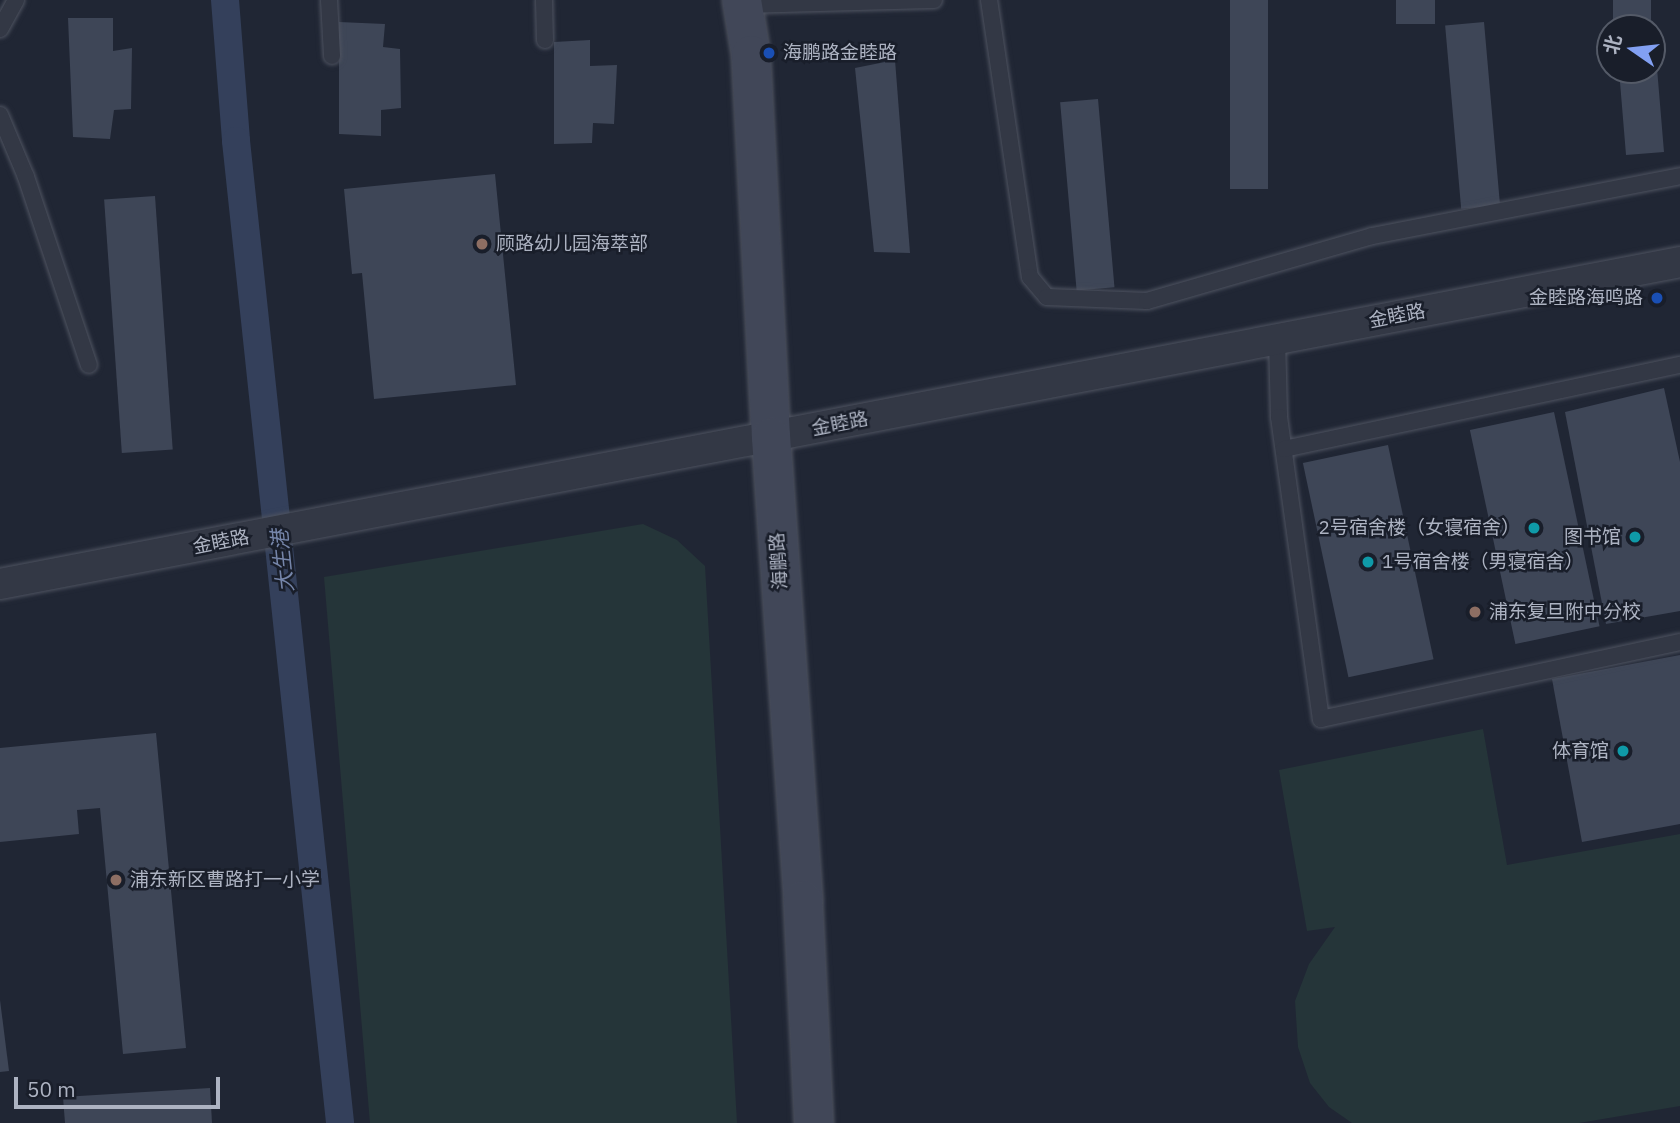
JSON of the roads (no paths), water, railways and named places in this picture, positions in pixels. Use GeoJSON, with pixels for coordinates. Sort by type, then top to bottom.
{"type":"FeatureCollection","features":[{"type":"Feature","properties":{"kind":"street","name":"海鹏路"},"geometry":{"type":"LineString","coordinates":[[743,2],[751,55],[771,437],[803,900],[814,1123]]}},
{"type":"Feature","properties":{"kind":"street","name":"金睦路"},"geometry":{"type":"LineString","coordinates":[[0,584],[1680,262]]}},
{"type":"Feature","properties":{"kind":"lane"},"geometry":{"type":"LineString","coordinates":[[0,29],[16,0]]}},
{"type":"Feature","properties":{"kind":"lane"},"geometry":{"type":"LineString","coordinates":[[329,0],[332,56]]}},
{"type":"Feature","properties":{"kind":"lane"},"geometry":{"type":"LineString","coordinates":[[544,0],[545,40]]}},
{"type":"Feature","properties":{"kind":"lane"},"geometry":{"type":"LineString","coordinates":[[743,2],[934,0]]}},
{"type":"Feature","properties":{"kind":"lane"},"geometry":{"type":"LineString","coordinates":[[989,0],[1030,277],[1047,297],[1147,301],[1372,236],[1680,176]]}},
{"type":"Feature","properties":{"kind":"lane"},"geometry":{"type":"LineString","coordinates":[[0,115],[26,177],[89,365]]}},
{"type":"Feature","properties":{"kind":"lane"},"geometry":{"type":"LineString","coordinates":[[1277,339],[1284,449],[1321,719],[1680,642]]}},
{"type":"Feature","properties":{"kind":"lane"},"geometry":{"type":"LineString","coordinates":[[1284,449],[1680,365]]}},
{"type":"Feature","properties":{"kind":"waterway","name":"大生港"},"geometry":{"type":"LineString","coordinates":[[225,0],[236,141],[340,1123]]}},
{"type":"Feature","properties":{"kind":"place","name":"海鹏路金睦路"},"geometry":{"type":"Point","coordinates":[769,53]}},
{"type":"Feature","properties":{"kind":"place","name":"顾路幼儿园海萃部"},"geometry":{"type":"Point","coordinates":[482,244]}},
{"type":"Feature","properties":{"kind":"place","name":"金睦路海鸣路"},"geometry":{"type":"Point","coordinates":[1657,298]}},
{"type":"Feature","properties":{"kind":"place","name":"2号宿舍楼（女寝宿舍）"},"geometry":{"type":"Point","coordinates":[1534,528]}},
{"type":"Feature","properties":{"kind":"place","name":"图书馆"},"geometry":{"type":"Point","coordinates":[1635,537]}},
{"type":"Feature","properties":{"kind":"place","name":"1号宿舍楼（男寝宿舍）"},"geometry":{"type":"Point","coordinates":[1368,562]}},
{"type":"Feature","properties":{"kind":"place","name":"浦东复旦附中分校"},"geometry":{"type":"Point","coordinates":[1475,612]}},
{"type":"Feature","properties":{"kind":"place","name":"体育馆"},"geometry":{"type":"Point","coordinates":[1623,751]}},
{"type":"Feature","properties":{"kind":"place","name":"浦东新区曹路打一小学"},"geometry":{"type":"Point","coordinates":[116,880]}}]}
